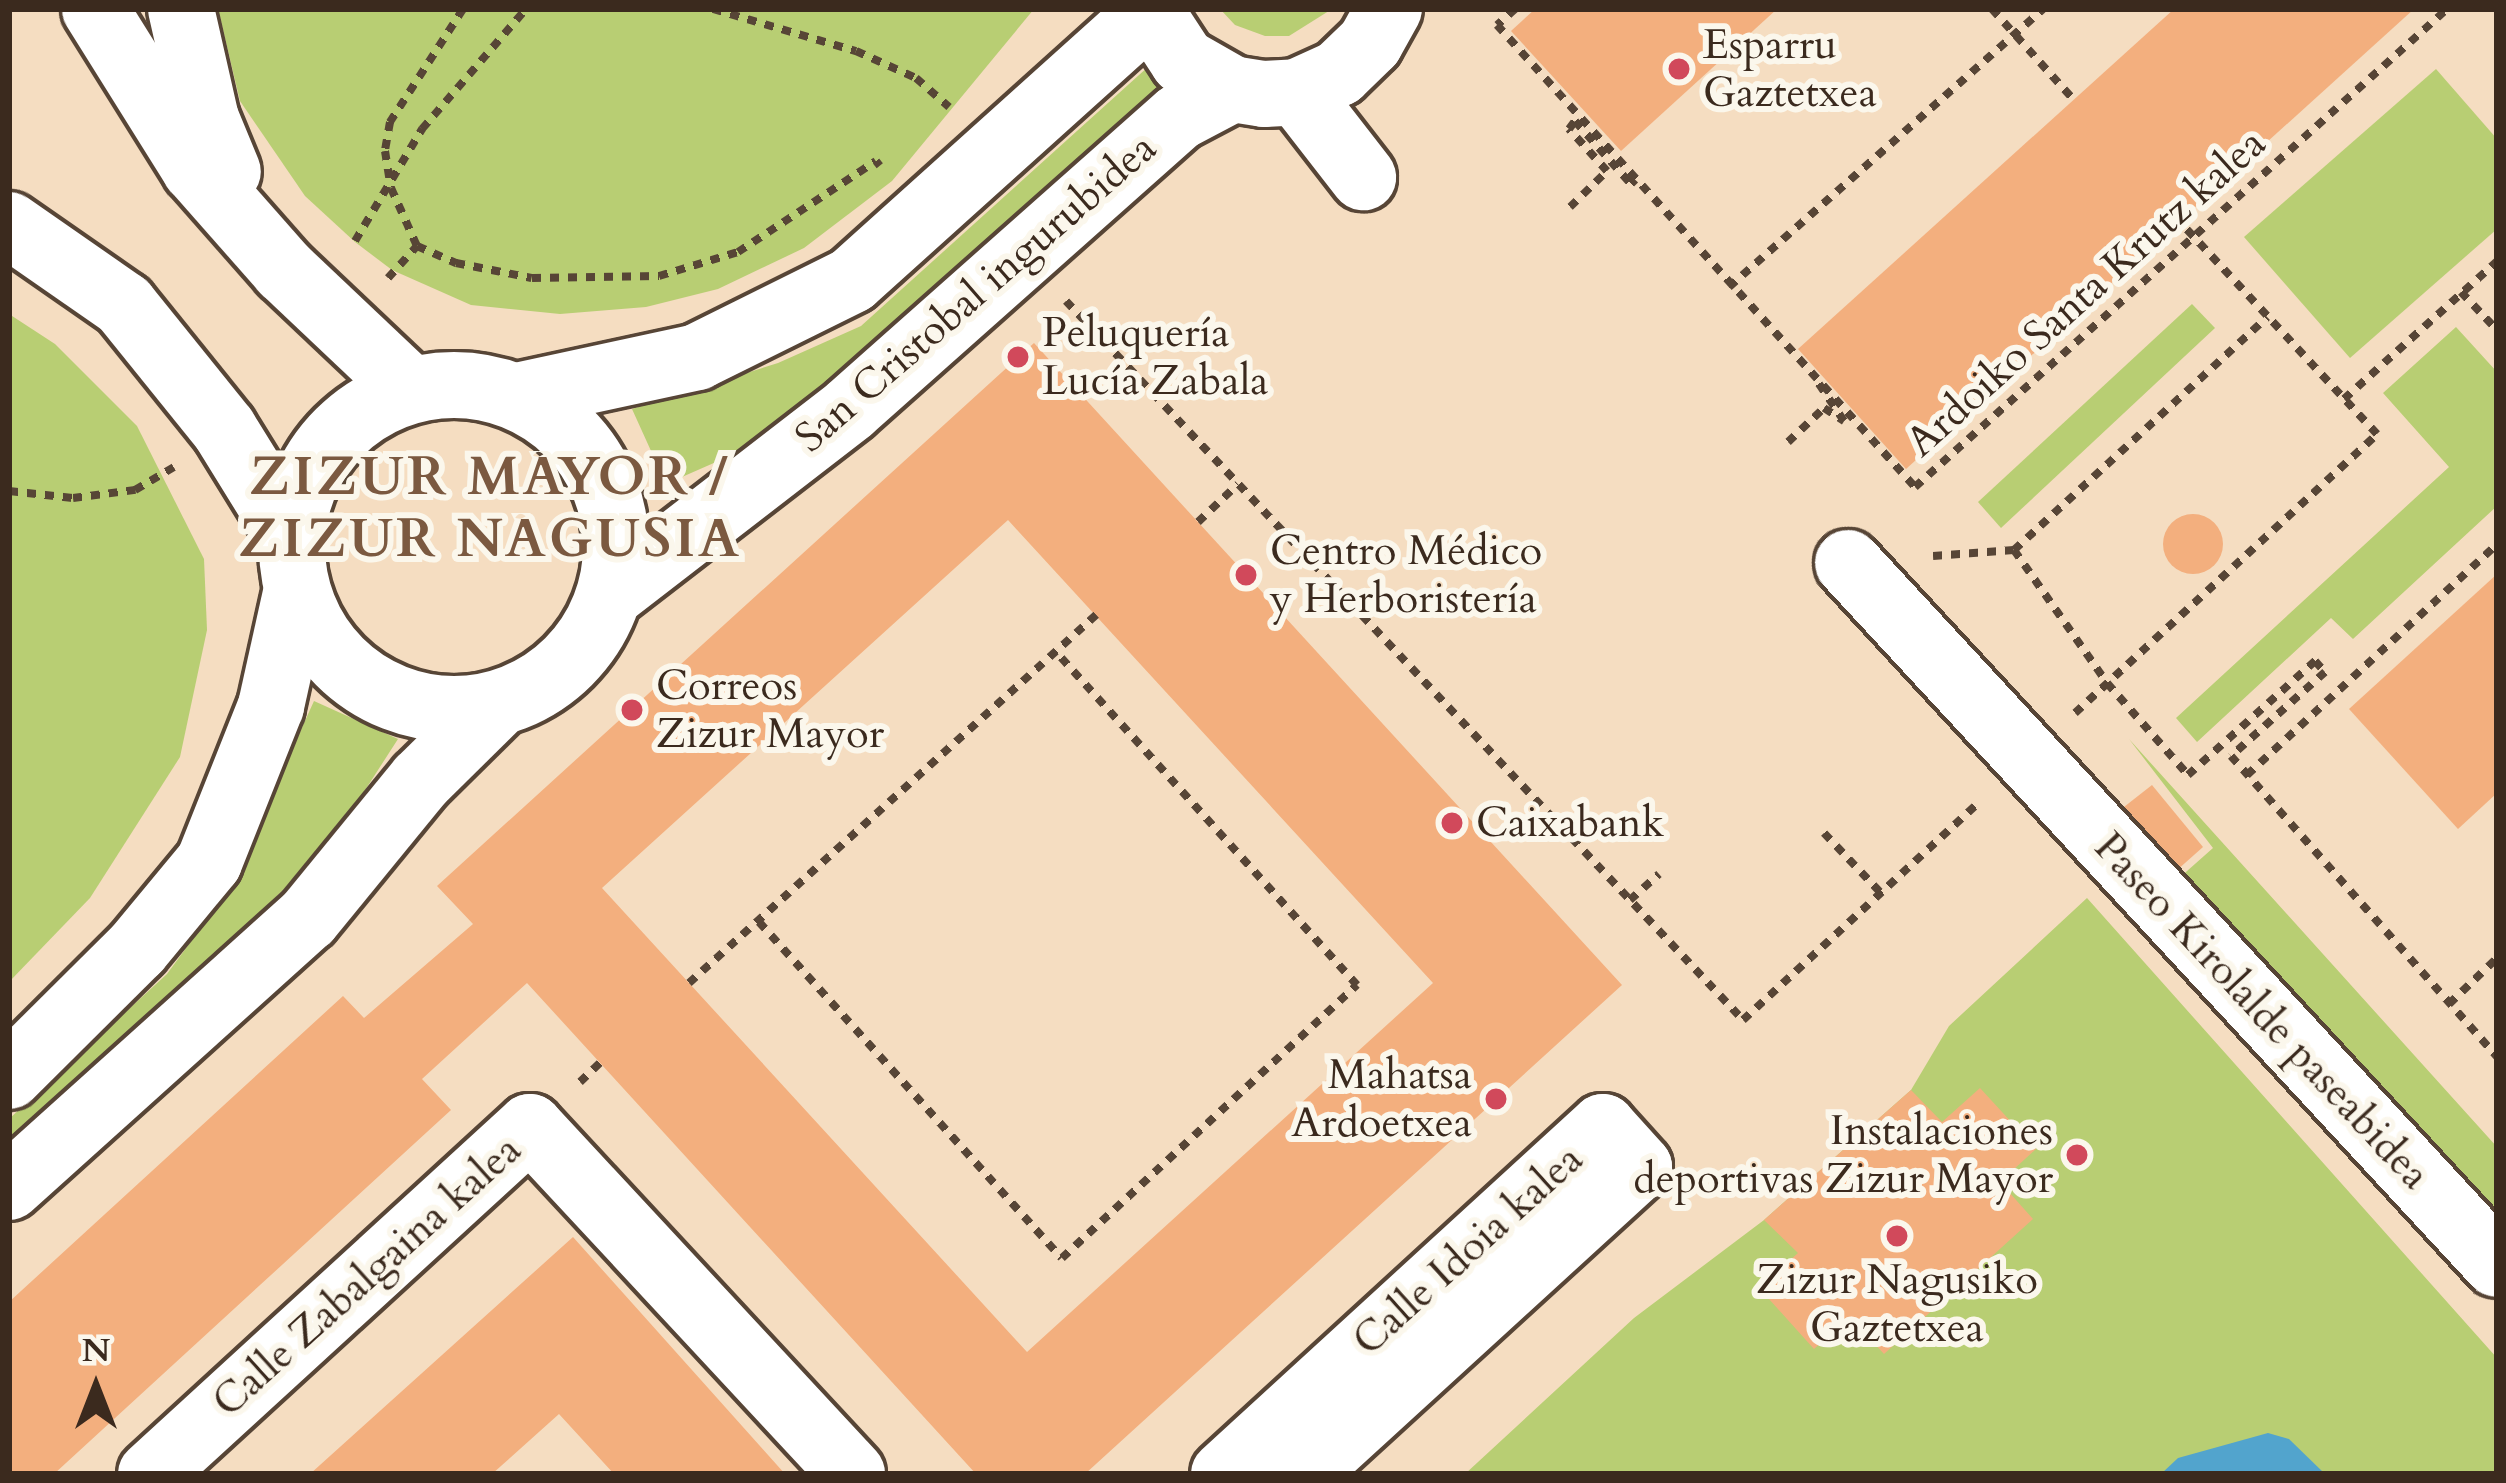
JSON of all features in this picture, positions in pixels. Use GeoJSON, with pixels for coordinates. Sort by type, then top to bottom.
{"type":"FeatureCollection","features":[{"type":"Feature","properties":{"kind":"street"},"geometry":{"type":"LineString","coordinates":[[95,9],[195,169],[255,236],[410,389]]}},
{"type":"Feature","properties":{"kind":"street"},"geometry":{"type":"LineString","coordinates":[[181,9],[206,119],[255,236]]}},
{"type":"Feature","properties":{"kind":"street"},"geometry":{"type":"LineString","coordinates":[[517,396],[697,357],[851,280],[1150,11],[1184,61],[1232,89],[1297,92],[1339,73],[1370,43],[1389,9]]}},
{"type":"Feature","properties":{"kind":"street","name":"San Cristobal ingurubidea"},"geometry":{"type":"LineString","coordinates":[[611,594],[850,409],[1178,117],[1232,89]]}},
{"type":"Feature","properties":{"kind":"street"},"geometry":{"type":"LineString","coordinates":[[1297,92],[1363,178]]}},
{"type":"Feature","properties":{"kind":"street"},"geometry":{"type":"LineString","coordinates":[[9,225],[124,305],[224,429],[293,564],[324,647],[365,684],[428,709],[498,704]]}},
{"type":"Feature","properties":{"kind":"street"},"geometry":{"type":"LineString","coordinates":[[9,1076],[137,949],[209,862],[271,706],[303,483],[338,431],[410,389],[452,383],[517,396],[574,435],[606,484],[618,533],[611,594],[596,630],[553,678],[498,704],[422,780],[308,918],[9,1187]]}},
{"type":"Feature","properties":{"kind":"street","name":"Paseo Kirolalde paseabidea"},"geometry":{"type":"LineString","coordinates":[[1848,563],[2497,1264]]}},
{"type":"Feature","properties":{"kind":"street","name":"Calle Zabalgaina kalea"},"geometry":{"type":"LineString","coordinates":[[151,1474],[530,1127],[853,1474]]}},
{"type":"Feature","properties":{"kind":"street","name":"Calle Idoia kalea"},"geometry":{"type":"LineString","coordinates":[[1224,1474],[1603,1127],[1639,1167],[1303,1474]]}},
{"type":"Feature","properties":{"kind":"path"},"geometry":{"type":"LineString","coordinates":[[463,9],[390,122],[391,188],[417,246],[456,263],[532,278],[659,275],[738,252],[876,161],[890,182]]}},
{"type":"Feature","properties":{"kind":"path"},"geometry":{"type":"LineString","coordinates":[[355,242],[422,129],[526,9]]}},
{"type":"Feature","properties":{"kind":"path"},"geometry":{"type":"LineString","coordinates":[[712,9],[856,51],[916,78],[950,115]]}},
{"type":"Feature","properties":{"kind":"path","name":"Ardoiko Santa Krutz kalea"},"geometry":{"type":"LineString","coordinates":[[1515,9],[1497,26],[1916,487],[2447,9]]}},
{"type":"Feature","properties":{"kind":"path"},"geometry":{"type":"LineString","coordinates":[[1992,9],[2074,100]]}},
{"type":"Feature","properties":{"kind":"path"},"geometry":{"type":"LineString","coordinates":[[1729,286],[2043,9]]}},
{"type":"Feature","properties":{"kind":"path"},"geometry":{"type":"LineString","coordinates":[[1570,207],[1607,171],[1569,129],[1574,121],[1630,184],[1635,180]]}},
{"type":"Feature","properties":{"kind":"path"},"geometry":{"type":"LineString","coordinates":[[1065,300],[1742,1020],[2377,434],[2180,221]]}},
{"type":"Feature","properties":{"kind":"path"},"geometry":{"type":"LineString","coordinates":[[2344,399],[2497,261]]}},
{"type":"Feature","properties":{"kind":"path"},"geometry":{"type":"LineString","coordinates":[[2461,292],[2497,331]]}},
{"type":"Feature","properties":{"kind":"path"},"geometry":{"type":"LineString","coordinates":[[1848,563],[2014,550],[2267,317]]}},
{"type":"Feature","properties":{"kind":"path"},"geometry":{"type":"LineString","coordinates":[[1788,442],[1824,408],[1844,421],[1817,381]]}},
{"type":"Feature","properties":{"kind":"path"},"geometry":{"type":"LineString","coordinates":[[9,491],[73,498],[135,490],[189,455]]}},
{"type":"Feature","properties":{"kind":"path"},"geometry":{"type":"LineString","coordinates":[[1198,522],[1238,484]]}},
{"type":"Feature","properties":{"kind":"path"},"geometry":{"type":"LineString","coordinates":[[2247,775],[2497,544]]}},
{"type":"Feature","properties":{"kind":"path"},"geometry":{"type":"LineString","coordinates":[[2014,550],[2107,683],[2188,775],[2315,661],[2325,672],[2231,756],[2497,1057]]}},
{"type":"Feature","properties":{"kind":"path"},"geometry":{"type":"LineString","coordinates":[[689,983],[1096,615]]}},
{"type":"Feature","properties":{"kind":"path"},"geometry":{"type":"LineString","coordinates":[[759,922],[1063,1258],[1357,985],[1055,651]]}},
{"type":"Feature","properties":{"kind":"path"},"geometry":{"type":"LineString","coordinates":[[1825,833],[1880,892]]}},
{"type":"Feature","properties":{"kind":"path"},"geometry":{"type":"LineString","coordinates":[[1630,900],[1659,874]]}},
{"type":"Feature","properties":{"kind":"path"},"geometry":{"type":"LineString","coordinates":[[2449,1004],[2497,958]]}},
{"type":"Feature","properties":{"kind":"green space"},"geometry":{"type":"Polygon","coordinates":[[[218,9],[1034,9],[892,181],[804,248],[718,289],[646,307],[560,314],[471,305],[392,270],[355,242],[305,196],[240,101],[218,9]]]}},
{"type":"Feature","properties":{"kind":"green space"},"geometry":{"type":"Polygon","coordinates":[[[1220,9],[1332,9],[1289,36],[1265,36],[1235,25],[1220,9]]]}},
{"type":"Feature","properties":{"kind":"green space"},"geometry":{"type":"Polygon","coordinates":[[[1149,66],[1169,86],[823,392],[732,455],[666,484],[632,409],[778,363],[861,326],[1149,66]]]}},
{"type":"Feature","properties":{"kind":"green space"},"geometry":{"type":"Polygon","coordinates":[[[2436,69],[2497,139],[2497,229],[2350,358],[2244,237],[2436,69]]]}},
{"type":"Feature","properties":{"kind":"green space"},"geometry":{"type":"Polygon","coordinates":[[[2192,304],[2215,328],[2001,528],[1978,502],[2192,304]]]}},
{"type":"Feature","properties":{"kind":"green space"},"geometry":{"type":"Polygon","coordinates":[[[9,314],[55,344],[137,426],[204,559],[207,630],[180,757],[90,898],[9,982],[9,314]]]}},
{"type":"Feature","properties":{"kind":"green space"},"geometry":{"type":"Polygon","coordinates":[[[2456,327],[2497,372],[2497,506],[2353,639],[2331,618],[2197,742],[2176,718],[2449,467],[2383,393],[2456,327]]]}},
{"type":"Feature","properties":{"kind":"green space"},"geometry":{"type":"Polygon","coordinates":[[[314,701],[398,739],[329,846],[9,1153],[9,1119],[167,974],[228,891],[314,701]]]}},
{"type":"Feature","properties":{"kind":"green space"},"geometry":{"type":"Polygon","coordinates":[[[2129,739],[2497,1147],[2497,1229],[2169,887],[2213,848],[2129,739]]]}},
{"type":"Feature","properties":{"kind":"green space","name":"Instalaciones deportivas Zizur Mayor"},"geometry":{"type":"Polygon","coordinates":[[[2087,898],[2497,1358],[2497,1474],[1465,1474],[1634,1318],[1764,1220],[1911,1090],[1949,1026],[2087,898]]]}},
{"type":"Feature","properties":{"kind":"water"},"geometry":{"type":"Polygon","coordinates":[[[2268,1433],[2289,1439],[2325,1474],[2161,1474],[2178,1458],[2268,1433]]]}},
{"type":"Feature","properties":{"kind":"building"},"geometry":{"type":"Polygon","coordinates":[[[1535,9],[1777,9],[1621,151],[1511,31],[1535,9]]]}},
{"type":"Feature","properties":{"kind":"building"},"geometry":{"type":"Polygon","coordinates":[[[2174,9],[2414,9],[1906,469],[1798,349],[2174,9]]]}},
{"type":"Feature","properties":{"kind":"building"},"geometry":{"type":"Polygon","coordinates":[[[1034,343],[1622,985],[1085,1474],[976,1474],[527,983],[422,1079],[451,1110],[54,1474],[9,1474],[9,1302],[343,996],[364,1018],[473,924],[437,886],[1034,343]],[[1008,520],[602,888],[1027,1352],[1433,983],[1008,520]]]}},
{"type":"Feature","properties":{"kind":"building"},"geometry":{"type":"Polygon","coordinates":[[[2193,514],[2214,523],[2223,544],[2214,565],[2193,574],[2172,565],[2163,544],[2172,523],[2193,514]]]}},
{"type":"Feature","properties":{"kind":"building"},"geometry":{"type":"Polygon","coordinates":[[[2497,574],[2497,793],[2458,829],[2349,709],[2497,574]]]}},
{"type":"Feature","properties":{"kind":"building"},"geometry":{"type":"Polygon","coordinates":[[[2152,785],[2203,847],[2167,879],[2115,814],[2152,785]]]}},
{"type":"Feature","properties":{"kind":"building","name":"Zizur Nagusiko Gaztetxea"},"geometry":{"type":"Polygon","coordinates":[[[1980,1088],[2036,1149],[2000,1182],[2033,1219],[1884,1354],[1850,1317],[1814,1349],[1759,1288],[1798,1253],[1764,1220],[1911,1090],[1942,1122],[1980,1088]]]}},
{"type":"Feature","properties":{"kind":"building"},"geometry":{"type":"Polygon","coordinates":[[[573,1237],[785,1474],[614,1474],[559,1414],[492,1474],[310,1474],[573,1237]]]}},
{"type":"Feature","properties":{"kind":"place","name":"Esparru Gaztetxea"},"geometry":{"type":"Point","coordinates":[1679,69]}},
{"type":"Feature","properties":{"kind":"place","name":"Peluquería Lucía Zabala"},"geometry":{"type":"Point","coordinates":[1018,357]}},
{"type":"Feature","properties":{"kind":"place","name":"Centro Médico y Herboristería"},"geometry":{"type":"Point","coordinates":[1246,575]}},
{"type":"Feature","properties":{"kind":"place","name":"Correos Zizur Mayor"},"geometry":{"type":"Point","coordinates":[632,710]}},
{"type":"Feature","properties":{"kind":"place","name":"Caixabank"},"geometry":{"type":"Point","coordinates":[1452,823]}},
{"type":"Feature","properties":{"kind":"place","name":"Mahatsa Ardoetxea"},"geometry":{"type":"Point","coordinates":[1496,1099]}},
{"type":"Feature","properties":{"kind":"place","name":"Instalaciones deportivas Zizur Mayor"},"geometry":{"type":"Point","coordinates":[2077,1155]}},
{"type":"Feature","properties":{"kind":"place","name":"Zizur Nagusiko Gaztetxea"},"geometry":{"type":"Point","coordinates":[1897,1236]}},
{"type":"Feature","properties":{"kind":"district","name":"ZIZUR MAYOR / ZIZUR NAGUSIA"},"geometry":{"type":"Point","coordinates":[490,509]}}]}
